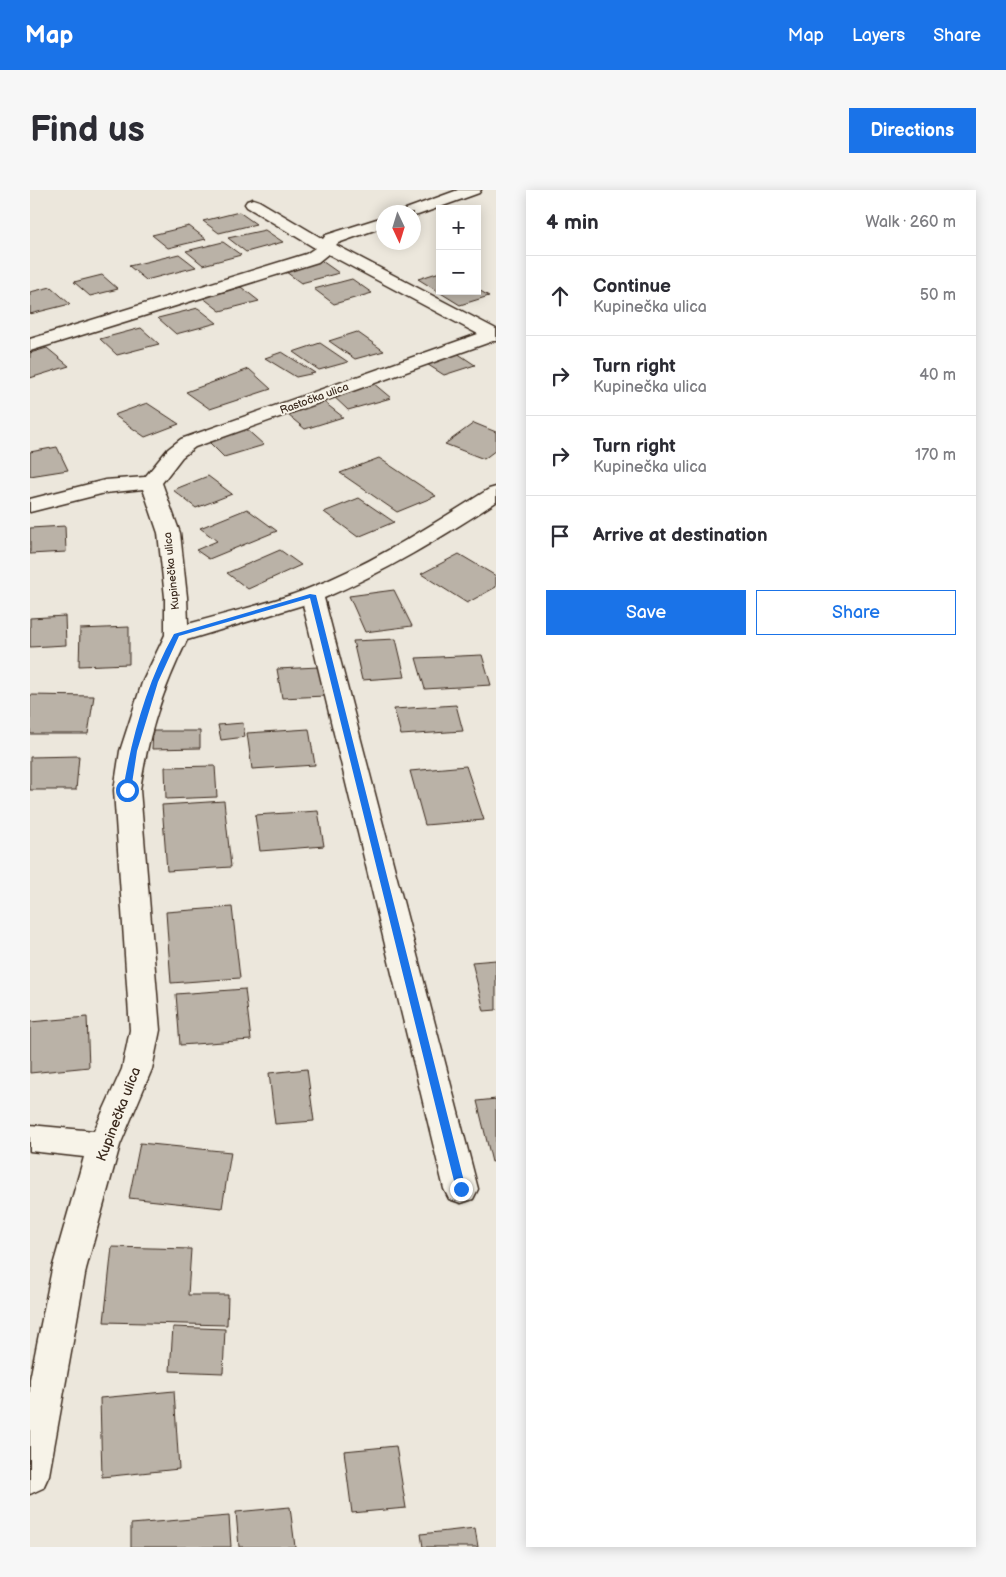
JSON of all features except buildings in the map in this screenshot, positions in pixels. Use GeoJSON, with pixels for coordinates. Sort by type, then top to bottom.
{"type":"FeatureCollection","features":[{"type":"Feature","properties":{"kind":"street"},"geometry":{"type":"LineString","coordinates":[[421,209],[473,190]]}},
{"type":"Feature","properties":{"kind":"street","name":"Rastočka ulica"},"geometry":{"type":"LineString","coordinates":[[253,204],[325,246],[494,336]]}},
{"type":"Feature","properties":{"kind":"street"},"geometry":{"type":"LineString","coordinates":[[30,345],[312,258],[319,254],[336,237],[376,224]]}},
{"type":"Feature","properties":{"kind":"street","name":"Rastočka ulica"},"geometry":{"type":"LineString","coordinates":[[151,483],[175,453],[188,443],[494,336]]}},
{"type":"Feature","properties":{"kind":"street"},"geometry":{"type":"LineString","coordinates":[[30,506],[116,484],[132,482],[151,483]]}},
{"type":"Feature","properties":{"kind":"street","name":"Kupinečka ulica"},"geometry":{"type":"LineString","coordinates":[[30,1475],[70,1269],[104,1145],[138,1069],[145,1030],[127,790],[133,751],[154,682],[176,635],[176,596],[169,533],[151,483]]}},
{"type":"Feature","properties":{"kind":"street"},"geometry":{"type":"LineString","coordinates":[[176,635],[312,595],[354,577],[444,526],[496,493]]}},
{"type":"Feature","properties":{"kind":"street"},"geometry":{"type":"LineString","coordinates":[[312,595],[461,1189]]}},
{"type":"Feature","properties":{"kind":"street"},"geometry":{"type":"LineString","coordinates":[[30,1138],[104,1145]]}},
{"type":"Feature","properties":{"kind":"route"},"geometry":{"type":"LineString","coordinates":[[127,790],[133,751],[154,682],[176,635],[312,595],[461,1189]]}}]}
